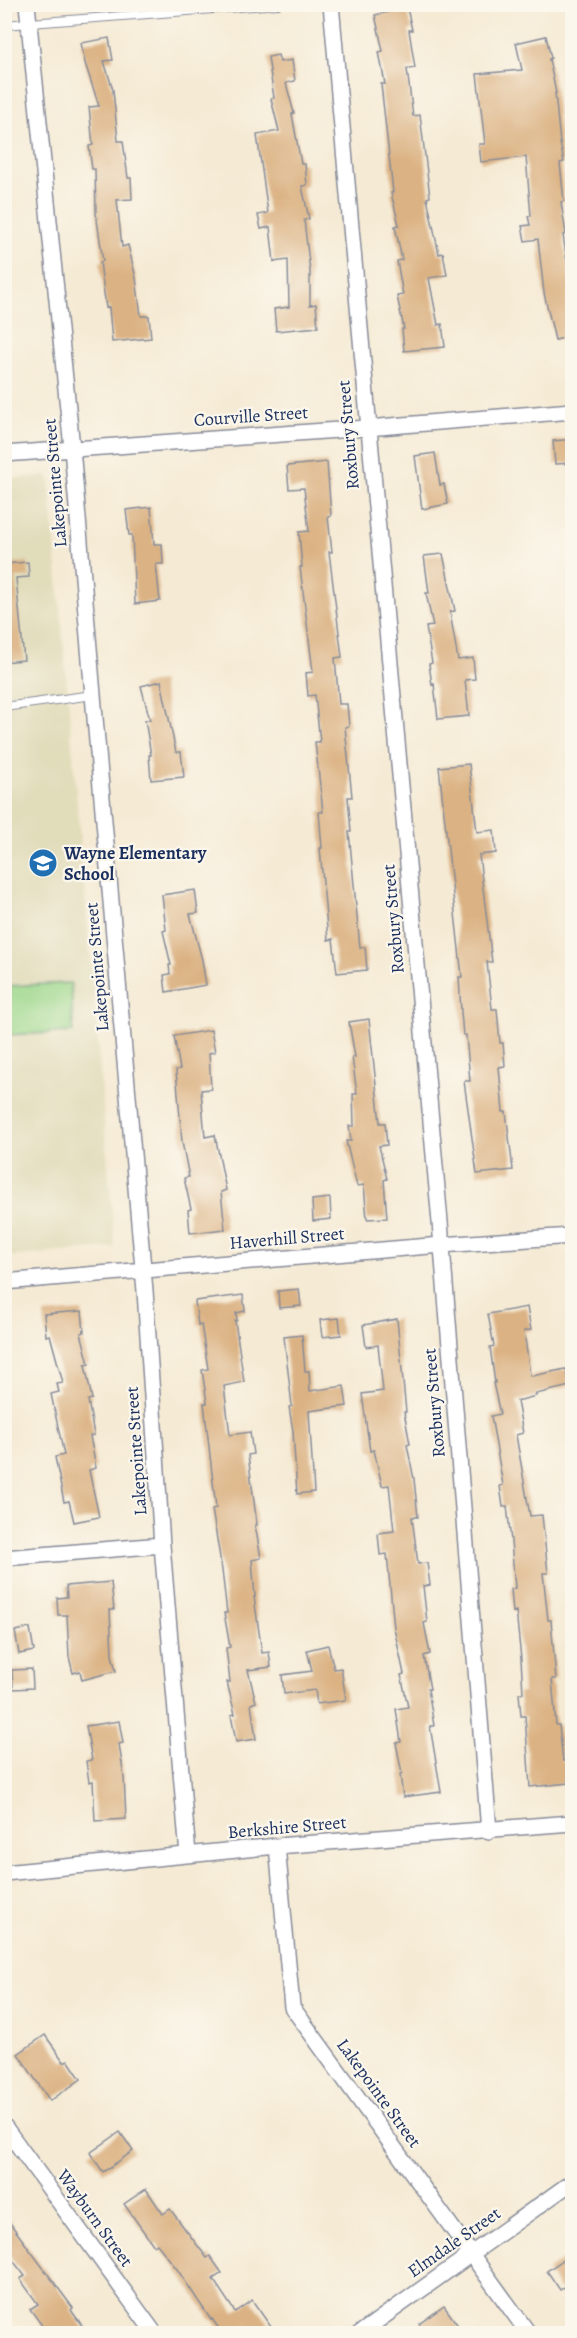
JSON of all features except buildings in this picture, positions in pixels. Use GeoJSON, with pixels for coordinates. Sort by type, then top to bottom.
{"type":"FeatureCollection","features":[{"type":"Feature","properties":{"kind":"street","name":"Lakepointe Street"},"geometry":{"type":"LineString","coordinates":[[27,4],[72,448],[143,1270],[162,1545],[188,1855]]}},
{"type":"Feature","properties":{"kind":"street","name":"Roxbury Street"},"geometry":{"type":"LineString","coordinates":[[331,4],[441,1245],[489,1831]]}},
{"type":"Feature","properties":{"kind":"street","name":"Courville Street"},"geometry":{"type":"LineString","coordinates":[[4,454],[573,411]]}},
{"type":"Feature","properties":{"kind":"street","name":"Haverhill Street"},"geometry":{"type":"LineString","coordinates":[[4,1282],[573,1236]]}},
{"type":"Feature","properties":{"kind":"street"},"geometry":{"type":"LineString","coordinates":[[4,1558],[162,1545]]}},
{"type":"Feature","properties":{"kind":"street","name":"Berkshire Street"},"geometry":{"type":"LineString","coordinates":[[4,1873],[277,1846],[573,1823]]}},
{"type":"Feature","properties":{"kind":"street","name":"Lakepointe Street"},"geometry":{"type":"LineString","coordinates":[[277,1846],[292,2007],[529,2334]]}},
{"type":"Feature","properties":{"kind":"street","name":"Wayburn Street"},"geometry":{"type":"LineString","coordinates":[[4,2126],[155,2334]]}},
{"type":"Feature","properties":{"kind":"street","name":"Elmdale Street"},"geometry":{"type":"LineString","coordinates":[[359,2334],[573,2182]]}},
{"type":"Feature","properties":{"kind":"lane"},"geometry":{"type":"LineString","coordinates":[[4,25],[278,4]]}},
{"type":"Feature","properties":{"kind":"lane"},"geometry":{"type":"LineString","coordinates":[[4,707],[93,695]]}},
{"type":"Feature","properties":{"kind":"shaded area","name":"Wayne Elementary School"},"geometry":{"type":"Polygon","coordinates":[[[49,475],[115,1247],[5,1257],[5,479],[49,475]]]}},
{"type":"Feature","properties":{"kind":"green space"},"geometry":{"type":"Polygon","coordinates":[[[71,983],[73,1032],[5,1035],[5,986],[71,983]]]}},
{"type":"Feature","properties":{"kind":"place","name":"Wayne Elementary School"},"geometry":{"type":"Point","coordinates":[43,863]}}]}
